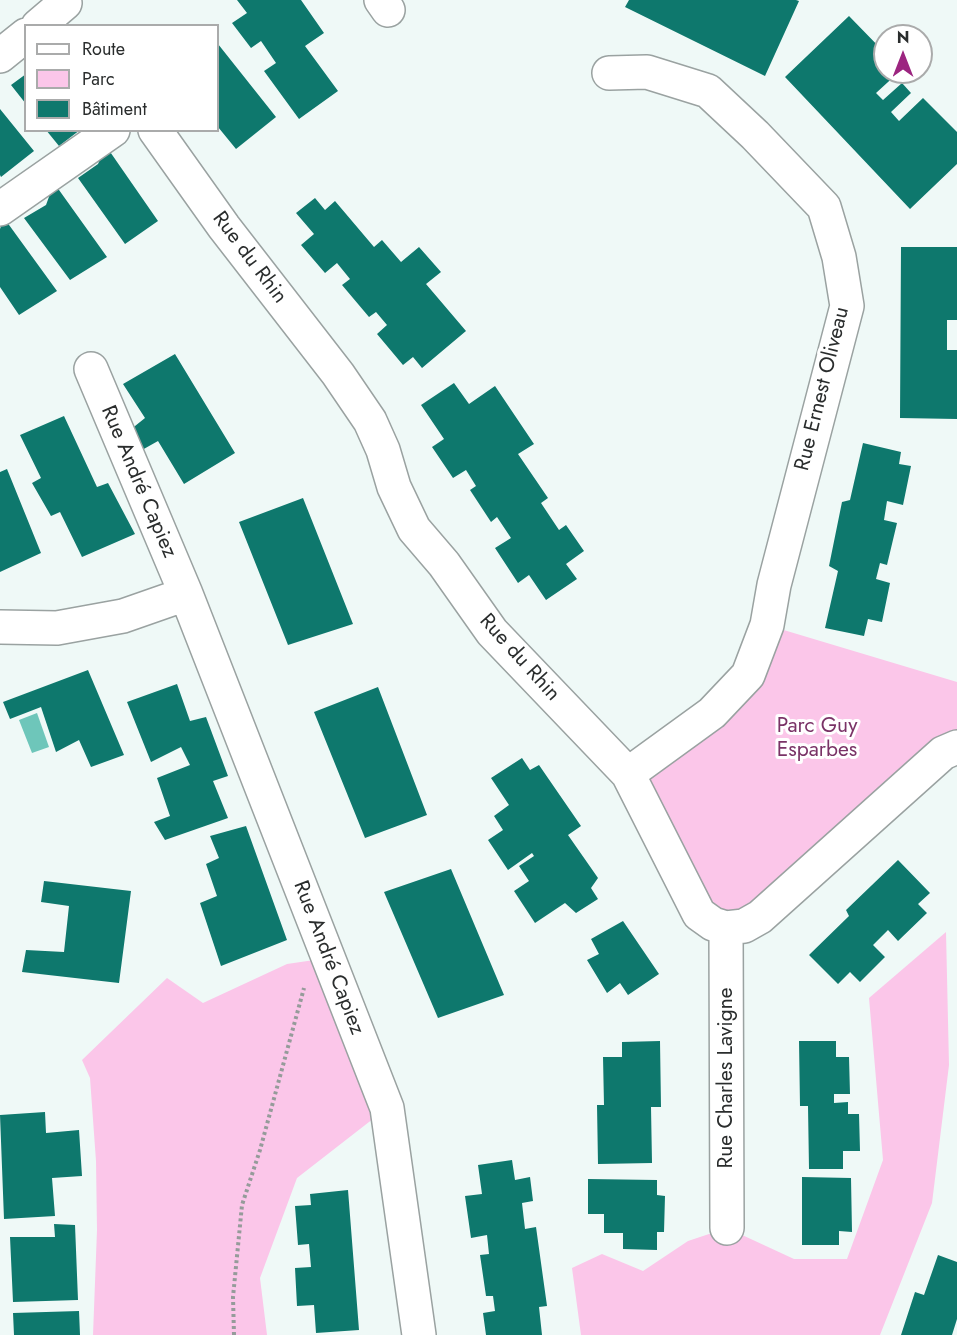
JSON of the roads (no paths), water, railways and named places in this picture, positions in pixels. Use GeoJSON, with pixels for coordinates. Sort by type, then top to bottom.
{"type":"FeatureCollection","features":[{"type":"Feature","properties":{"kind":"street"},"geometry":{"type":"LineString","coordinates":[[42,24],[70,9]]}},
{"type":"Feature","properties":{"kind":"street"},"geometry":{"type":"LineString","coordinates":[[0,56],[24,37]]}},
{"type":"Feature","properties":{"kind":"street","name":"Rue Ernest Oliveau"},"geometry":{"type":"LineString","coordinates":[[609,73],[647,72],[708,91],[755,135],[824,207],[839,257],[847,306],[774,585],[767,626],[748,675],[712,713],[628,774]]}},
{"type":"Feature","properties":{"kind":"street"},"geometry":{"type":"LineString","coordinates":[[0,209],[110,132]]}},
{"type":"Feature","properties":{"kind":"street","name":"Rue du Rhin"},"geometry":{"type":"LineString","coordinates":[[156,132],[224,227],[338,374],[370,421],[383,450],[394,487],[414,529],[444,564],[492,632],[628,774],[699,914],[712,924],[726,928]]}},
{"type":"Feature","properties":{"kind":"street","name":"Rue André Capiez"},"geometry":{"type":"LineString","coordinates":[[91,369],[186,594],[387,1108],[419,1335]]}},
{"type":"Feature","properties":{"kind":"street"},"geometry":{"type":"LineString","coordinates":[[0,627],[57,628],[123,616],[186,594]]}},
{"type":"Feature","properties":{"kind":"street"},"geometry":{"type":"LineString","coordinates":[[726,928],[744,926],[760,917],[943,753],[957,747]]}},
{"type":"Feature","properties":{"kind":"street","name":"Rue Charles Lavigne"},"geometry":{"type":"LineString","coordinates":[[726,928],[727,1228]]}},
{"type":"Feature","properties":{"kind":"park label","name":"Parc Guy Esparbes"},"geometry":{"type":"Point","coordinates":[817,739]}}]}
